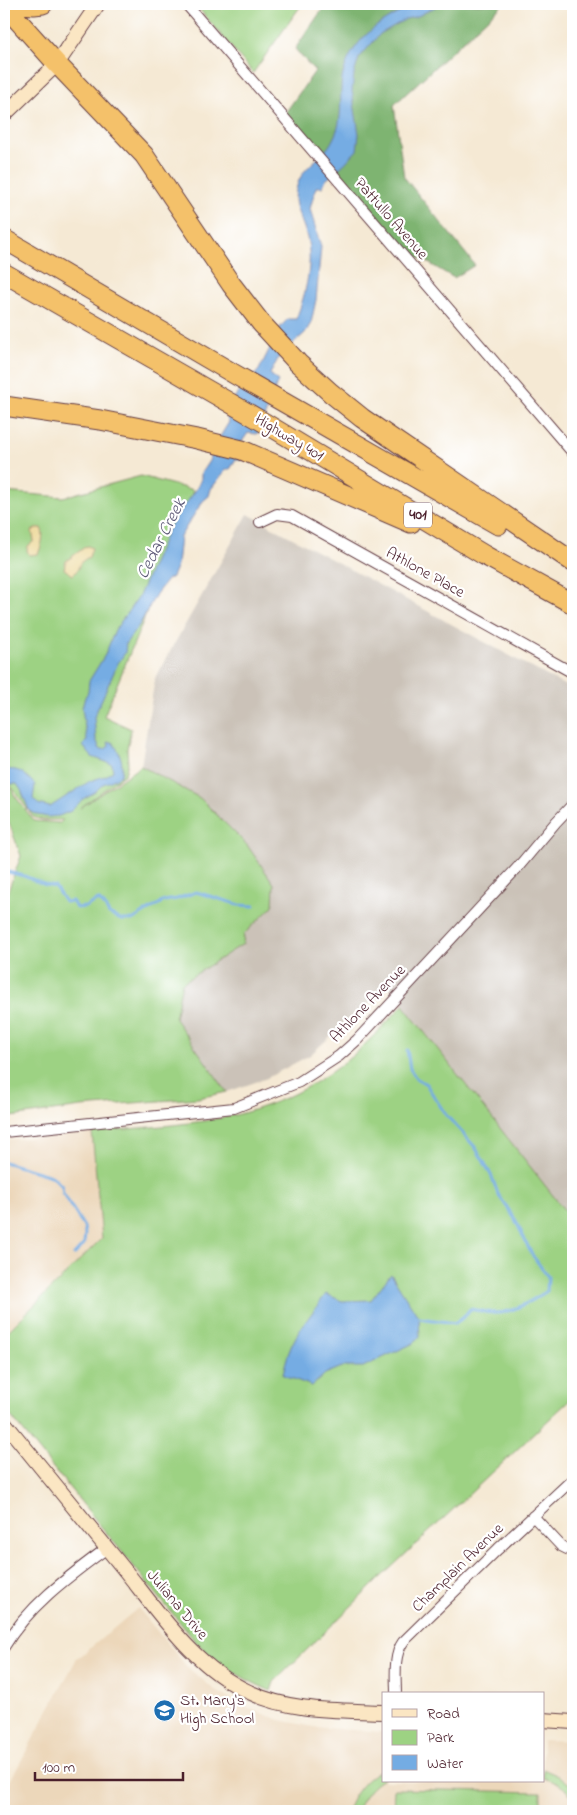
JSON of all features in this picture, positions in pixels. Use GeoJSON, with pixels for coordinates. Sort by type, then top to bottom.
{"type":"FeatureCollection","features":[{"type":"Feature","properties":{"kind":"highway"},"geometry":{"type":"LineString","coordinates":[[21,4],[43,4]]}},
{"type":"Feature","properties":{"kind":"highway"},"geometry":{"type":"LineString","coordinates":[[4,5],[57,64],[144,155],[231,284],[261,323],[298,363],[362,418],[573,562]]}},
{"type":"Feature","properties":{"kind":"highway","name":"Highway 401"},"geometry":{"type":"LineString","coordinates":[[4,239],[236,375],[573,568]]}},
{"type":"Feature","properties":{"kind":"highway","name":"Highway 401"},"geometry":{"type":"LineString","coordinates":[[4,273],[265,423],[484,555],[573,604]]}},
{"type":"Feature","properties":{"kind":"highway"},"geometry":{"type":"LineString","coordinates":[[4,406],[100,420],[242,450],[484,555]]}},
{"type":"Feature","properties":{"kind":"street"},"geometry":{"type":"LineString","coordinates":[[4,115],[57,64],[98,4]]}},
{"type":"Feature","properties":{"kind":"street","name":"Pattullo Avenue"},"geometry":{"type":"LineString","coordinates":[[186,4],[573,453]]}},
{"type":"Feature","properties":{"kind":"street","name":"Athlone Place"},"geometry":{"type":"LineString","coordinates":[[260,522],[277,514],[292,516],[573,673]]}},
{"type":"Feature","properties":{"kind":"street","name":"Athlone Avenue"},"geometry":{"type":"LineString","coordinates":[[4,1132],[234,1108],[299,1082],[320,1070],[357,1040],[519,866],[537,843],[573,804]]}},
{"type":"Feature","properties":{"kind":"street","name":"Juliana Drive"},"geometry":{"type":"LineString","coordinates":[[4,1422],[186,1644],[210,1668],[236,1686],[269,1700],[288,1705],[319,1709],[382,1712]]}},
{"type":"Feature","properties":{"kind":"street","name":"Champlain Avenue"},"geometry":{"type":"LineString","coordinates":[[396,1692],[397,1658],[398,1651],[403,1642],[573,1479]]}},
{"type":"Feature","properties":{"kind":"street"},"geometry":{"type":"LineString","coordinates":[[533,1516],[561,1546],[573,1552]]}},
{"type":"Feature","properties":{"kind":"street"},"geometry":{"type":"LineString","coordinates":[[4,1647],[32,1609],[107,1548]]}},
{"type":"Feature","properties":{"kind":"street"},"geometry":{"type":"LineString","coordinates":[[544,1720],[573,1722]]}},
{"type":"Feature","properties":{"kind":"shaded area"},"geometry":{"type":"Polygon","coordinates":[[[248,514],[573,690],[573,1221],[387,984],[366,1007],[356,1013],[310,1055],[267,1078],[227,1092],[175,1019],[182,983],[243,944],[244,934],[273,906],[200,798],[141,766],[155,678],[248,514]]]}},
{"type":"Feature","properties":{"kind":"shaded area"},"geometry":{"type":"Polygon","coordinates":[[[92,1132],[102,1238],[4,1334],[4,1140],[92,1132]]]}},
{"type":"Feature","properties":{"kind":"shaded area","name":"St. Mary's High School"},"geometry":{"type":"Polygon","coordinates":[[[138,1608],[188,1668],[216,1691],[247,1708],[280,1720],[313,1727],[382,1732],[382,1782],[544,1782],[544,1740],[573,1741],[573,1811],[4,1811],[4,1792],[76,1660],[138,1608]]]}},
{"type":"Feature","properties":{"kind":"green space"},"geometry":{"type":"Polygon","coordinates":[[[195,4],[302,4],[253,73],[195,4]]]}},
{"type":"Feature","properties":{"kind":"green space"},"geometry":{"type":"Polygon","coordinates":[[[326,4],[503,4],[394,105],[404,177],[475,265],[454,278],[398,245],[285,113],[315,71],[295,49],[326,4]]]}},
{"type":"Feature","properties":{"kind":"green space"},"geometry":{"type":"Polygon","coordinates":[[[141,476],[193,490],[158,585],[104,716],[131,729],[127,749],[128,763],[125,774],[80,808],[141,766],[200,798],[247,845],[274,884],[273,906],[244,934],[243,944],[182,983],[175,1019],[227,1092],[198,1098],[81,1107],[4,1118],[4,902],[21,856],[4,809],[4,798],[11,788],[34,821],[60,823],[63,820],[42,820],[33,817],[11,786],[4,795],[4,492],[63,497],[141,476]]]}},
{"type":"Feature","properties":{"kind":"green space"},"geometry":{"type":"Polygon","coordinates":[[[403,1005],[573,1221],[573,1397],[380,1578],[274,1682],[271,1691],[230,1670],[195,1641],[4,1408],[4,1335],[102,1238],[92,1132],[205,1121],[240,1114],[277,1101],[313,1084],[345,1062],[403,1005]]]}},
{"type":"Feature","properties":{"kind":"green space"},"geometry":{"type":"Polygon","coordinates":[[[544,1769],[561,1777],[573,1787],[573,1798],[560,1785],[544,1778],[544,1769]]]}},
{"type":"Feature","properties":{"kind":"green space"},"geometry":{"type":"Polygon","coordinates":[[[382,1770],[382,1780],[367,1793],[357,1811],[347,1811],[361,1786],[382,1770]]]}},
{"type":"Feature","properties":{"kind":"green space"},"geometry":{"type":"Polygon","coordinates":[[[394,1789],[541,1792],[541,1811],[393,1811],[394,1789]]]}},
{"type":"Feature","properties":{"kind":"sand"},"geometry":{"type":"Polygon","coordinates":[[[41,528],[43,537],[40,548],[38,554],[29,555],[28,546],[34,541],[32,531],[41,528]]]}},
{"type":"Feature","properties":{"kind":"sand"},"geometry":{"type":"Polygon","coordinates":[[[88,546],[92,548],[89,557],[80,564],[73,575],[64,569],[66,561],[88,546]]]}},
{"type":"Feature","properties":{"kind":"water"},"geometry":{"type":"Polygon","coordinates":[[[427,4],[441,4],[418,16],[406,19],[380,34],[359,58],[354,74],[352,91],[359,134],[357,150],[325,181],[322,187],[316,187],[310,209],[321,247],[316,300],[311,323],[305,333],[280,355],[270,374],[278,381],[259,431],[257,434],[248,433],[234,453],[243,460],[235,460],[231,468],[225,471],[180,537],[177,565],[172,577],[167,580],[156,594],[140,624],[126,643],[125,653],[118,663],[94,717],[96,739],[100,749],[105,749],[109,746],[108,742],[112,742],[121,757],[121,775],[103,784],[71,811],[59,816],[37,815],[29,810],[17,784],[10,784],[4,787],[4,771],[13,770],[25,775],[35,785],[33,799],[38,804],[50,807],[90,781],[113,771],[112,764],[92,757],[83,746],[87,740],[82,708],[88,692],[89,681],[105,655],[115,630],[139,596],[168,529],[197,488],[201,479],[201,473],[212,453],[199,450],[197,447],[213,448],[229,422],[223,411],[259,370],[281,326],[288,319],[296,319],[306,288],[309,266],[306,234],[295,202],[297,187],[305,171],[323,154],[336,133],[340,116],[342,79],[349,57],[363,38],[381,23],[395,15],[427,4]]]}},
{"type":"Feature","properties":{"kind":"water"},"geometry":{"type":"Polygon","coordinates":[[[391,1274],[419,1318],[420,1336],[414,1343],[363,1367],[342,1367],[325,1374],[312,1386],[283,1375],[289,1351],[294,1341],[326,1294],[342,1301],[371,1300],[391,1274]]]}},
{"type":"Feature","properties":{"kind":"waterway"},"geometry":{"type":"LineString","coordinates":[[4,871],[55,887],[65,902],[72,901],[76,908],[85,907],[98,900],[104,905],[109,914],[121,920],[132,920],[164,901],[177,899],[196,892],[240,905],[254,906]]}},
{"type":"Feature","properties":{"kind":"waterway"},"geometry":{"type":"LineString","coordinates":[[407,1050],[410,1069],[416,1078],[426,1084],[446,1115],[475,1147],[492,1177],[498,1194],[515,1219],[531,1253],[548,1277],[547,1291],[510,1311],[492,1313],[470,1309],[463,1318],[455,1323],[419,1318]]}},
{"type":"Feature","properties":{"kind":"waterway"},"geometry":{"type":"LineString","coordinates":[[4,1162],[53,1177],[62,1186],[63,1193],[84,1227],[84,1244],[74,1255]]}},
{"type":"Feature","properties":{"kind":"place","name":"St. Mary's High School"},"geometry":{"type":"Point","coordinates":[164,1710]}},
{"type":"Feature","properties":{"kind":"water label","name":"Cedar Creek"},"geometry":{"type":"Point","coordinates":[162,539]}}]}
